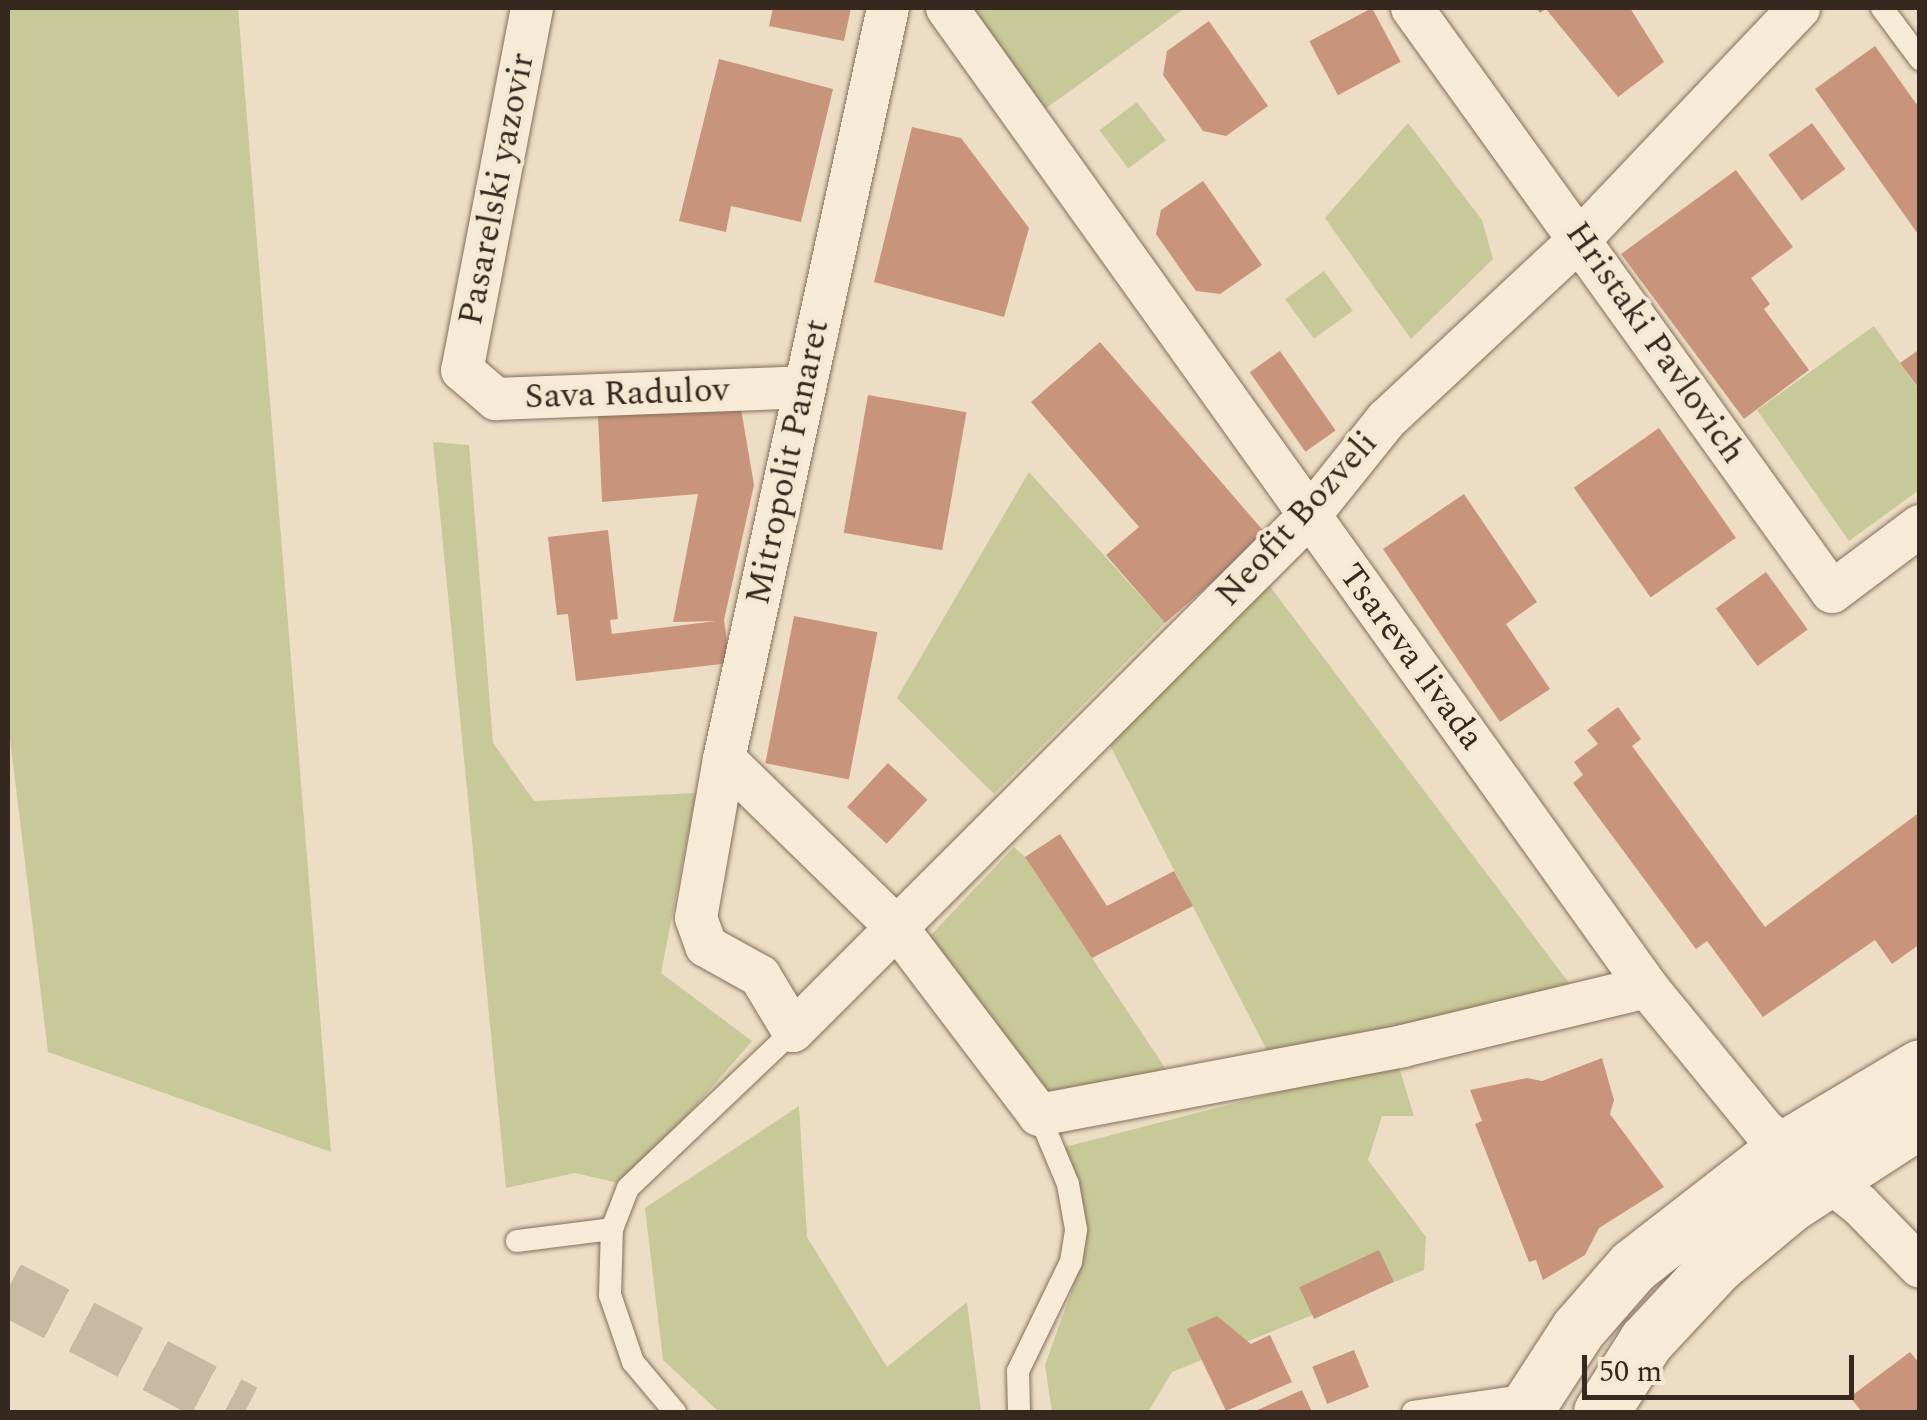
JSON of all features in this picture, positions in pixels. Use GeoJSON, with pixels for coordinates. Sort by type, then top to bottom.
{"type":"FeatureCollection","features":[{"type":"Feature","properties":{"kind":"street","name":"Pasarelski yazovir"},"geometry":{"type":"LineString","coordinates":[[462,370],[532,8]]}},
{"type":"Feature","properties":{"kind":"street","name":"Mitropolit Panaret"},"geometry":{"type":"LineString","coordinates":[[793,1031],[760,976],[706,946],[696,918],[724,759],[888,8]]}},
{"type":"Feature","properties":{"kind":"street","name":"Tsareva livada"},"geometry":{"type":"LineString","coordinates":[[947,8],[1648,988],[1764,1130],[1920,1267]]}},
{"type":"Feature","properties":{"kind":"street","name":"Hristaki Pavlovich"},"geometry":{"type":"LineString","coordinates":[[1412,8],[1832,592],[1920,526]]}},
{"type":"Feature","properties":{"kind":"street","name":"Neofit Bozveli"},"geometry":{"type":"LineString","coordinates":[[793,1031],[1310,515],[1386,420],[1581,238],[1799,8]]}},
{"type":"Feature","properties":{"kind":"street","name":"Sava Radulov"},"geometry":{"type":"LineString","coordinates":[[462,370],[496,399],[803,387]]}},
{"type":"Feature","properties":{"kind":"street"},"geometry":{"type":"LineString","coordinates":[[724,759],[898,930],[1039,1115],[1403,1046],[1648,988]]}},
{"type":"Feature","properties":{"kind":"street"},"geometry":{"type":"LineString","coordinates":[[1601,1412],[1675,1304],[1806,1163],[1920,1067]]}},
{"type":"Feature","properties":{"kind":"street"},"geometry":{"type":"LineString","coordinates":[[1528,1404],[1633,1266],[1806,1163],[1920,1120]]}},
{"type":"Feature","properties":{"kind":"lane"},"geometry":{"type":"LineString","coordinates":[[1882,8],[1920,59]]}},
{"type":"Feature","properties":{"kind":"lane"},"geometry":{"type":"LineString","coordinates":[[675,1412],[633,1362],[610,1295],[612,1229],[628,1188],[793,1031]]}},
{"type":"Feature","properties":{"kind":"lane"},"geometry":{"type":"LineString","coordinates":[[1018,1412],[1018,1370],[1071,1262],[1076,1229],[1068,1184],[1039,1115]]}},
{"type":"Feature","properties":{"kind":"lane"},"geometry":{"type":"LineString","coordinates":[[517,1241],[612,1229]]}},
{"type":"Feature","properties":{"kind":"lane"},"geometry":{"type":"LineString","coordinates":[[1412,1412],[1528,1404]]}},
{"type":"Feature","properties":{"kind":"green space"},"geometry":{"type":"Polygon","coordinates":[[[8,8],[238,8],[331,1152],[48,1052],[8,722],[8,8]]]}},
{"type":"Feature","properties":{"kind":"green space"},"geometry":{"type":"Polygon","coordinates":[[[968,8],[1185,8],[1045,109],[968,8]]]}},
{"type":"Feature","properties":{"kind":"green space"},"geometry":{"type":"Polygon","coordinates":[[[1137,102],[1166,140],[1128,169],[1099,130],[1137,102]]]}},
{"type":"Feature","properties":{"kind":"green space"},"geometry":{"type":"Polygon","coordinates":[[[1408,123],[1482,220],[1493,259],[1411,339],[1325,218],[1408,123]]]}},
{"type":"Feature","properties":{"kind":"green space"},"geometry":{"type":"Polygon","coordinates":[[[1324,271],[1353,311],[1314,339],[1285,299],[1324,271]]]}},
{"type":"Feature","properties":{"kind":"green space"},"geometry":{"type":"Polygon","coordinates":[[[1874,326],[1919,390],[1919,490],[1849,541],[1757,410],[1874,326]]]}},
{"type":"Feature","properties":{"kind":"green space"},"geometry":{"type":"Polygon","coordinates":[[[433,442],[469,445],[493,743],[534,801],[696,793],[661,973],[752,1041],[627,1185],[575,1173],[506,1188],[433,442]]]}},
{"type":"Feature","properties":{"kind":"green space"},"geometry":{"type":"Polygon","coordinates":[[[1029,472],[1165,623],[994,794],[897,698],[1029,472]]]}},
{"type":"Feature","properties":{"kind":"green space"},"geometry":{"type":"Polygon","coordinates":[[[1256,568],[1585,1004],[1277,1070],[1100,726],[1256,568]]]}},
{"type":"Feature","properties":{"kind":"green space"},"geometry":{"type":"Polygon","coordinates":[[[1014,847],[1025,857],[1179,1089],[1039,1115],[915,952],[1014,847]]]}},
{"type":"Feature","properties":{"kind":"green space"},"geometry":{"type":"Polygon","coordinates":[[[1397,1061],[1414,1116],[1382,1116],[1368,1160],[1426,1237],[1424,1270],[1172,1372],[1148,1412],[1052,1412],[1045,1365],[1083,1259],[1065,1147],[1397,1061]]]}},
{"type":"Feature","properties":{"kind":"green space"},"geometry":{"type":"Polygon","coordinates":[[[799,1106],[807,1237],[887,1367],[967,1302],[981,1412],[719,1412],[663,1360],[645,1208],[799,1106]]]}},
{"type":"Feature","properties":{"kind":"building"},"geometry":{"type":"Polygon","coordinates":[[[773,8],[851,8],[844,41],[769,26],[773,8]]]}},
{"type":"Feature","properties":{"kind":"building"},"geometry":{"type":"Polygon","coordinates":[[[1372,8],[1401,62],[1338,95],[1309,41],[1372,8]]]}},
{"type":"Feature","properties":{"kind":"building"},"geometry":{"type":"Polygon","coordinates":[[[1536,8],[1630,8],[1664,62],[1618,97],[1546,9],[1540,13],[1536,8]]]}},
{"type":"Feature","properties":{"kind":"building"},"geometry":{"type":"Polygon","coordinates":[[[1209,21],[1268,106],[1226,136],[1203,131],[1163,75],[1167,51],[1209,21]]]}},
{"type":"Feature","properties":{"kind":"building"},"geometry":{"type":"Polygon","coordinates":[[[1875,46],[1920,109],[1920,237],[1815,89],[1875,46]]]}},
{"type":"Feature","properties":{"kind":"building"},"geometry":{"type":"Polygon","coordinates":[[[719,59],[833,89],[801,222],[731,206],[726,232],[679,221],[719,59]]]}},
{"type":"Feature","properties":{"kind":"building"},"geometry":{"type":"Polygon","coordinates":[[[1812,123],[1846,169],[1802,201],[1768,155],[1812,123]]]}},
{"type":"Feature","properties":{"kind":"building"},"geometry":{"type":"Polygon","coordinates":[[[912,127],[961,138],[1029,228],[1004,317],[874,282],[912,127]]]}},
{"type":"Feature","properties":{"kind":"building"},"geometry":{"type":"Polygon","coordinates":[[[1736,170],[1793,247],[1751,278],[1770,304],[1764,309],[1809,370],[1744,419],[1621,254],[1736,170]]]}},
{"type":"Feature","properties":{"kind":"building"},"geometry":{"type":"Polygon","coordinates":[[[1203,181],[1262,265],[1220,294],[1196,291],[1156,234],[1161,210],[1203,181]]]}},
{"type":"Feature","properties":{"kind":"building"},"geometry":{"type":"Polygon","coordinates":[[[1100,342],[1267,535],[1165,623],[1106,555],[1139,527],[1031,402],[1100,342]]]}},
{"type":"Feature","properties":{"kind":"building"},"geometry":{"type":"Polygon","coordinates":[[[1920,349],[1920,390],[1900,363],[1920,349]]]}},
{"type":"Feature","properties":{"kind":"building"},"geometry":{"type":"Polygon","coordinates":[[[1280,351],[1336,430],[1305,452],[1250,372],[1280,351]]]}},
{"type":"Feature","properties":{"kind":"building"},"geometry":{"type":"Polygon","coordinates":[[[868,395],[966,412],[942,550],[844,533],[868,395]]]}},
{"type":"Feature","properties":{"kind":"building"},"geometry":{"type":"Polygon","coordinates":[[[740,403],[754,485],[724,620],[730,663],[576,681],[568,614],[557,615],[548,537],[608,530],[618,619],[610,620],[612,634],[716,621],[673,622],[698,494],[602,502],[598,416],[740,403]]]}},
{"type":"Feature","properties":{"kind":"building"},"geometry":{"type":"Polygon","coordinates":[[[1659,428],[1736,538],[1651,597],[1574,488],[1659,428]]]}},
{"type":"Feature","properties":{"kind":"building"},"geometry":{"type":"Polygon","coordinates":[[[1464,494],[1537,602],[1506,624],[1550,689],[1500,722],[1383,549],[1464,494]]]}},
{"type":"Feature","properties":{"kind":"building"},"geometry":{"type":"Polygon","coordinates":[[[1766,572],[1808,629],[1758,666],[1716,608],[1766,572]]]}},
{"type":"Feature","properties":{"kind":"building"},"geometry":{"type":"Polygon","coordinates":[[[794,616],[877,632],[849,779],[765,763],[794,616]]]}},
{"type":"Feature","properties":{"kind":"building"},"geometry":{"type":"Polygon","coordinates":[[[1618,707],[1641,739],[1632,746],[1765,927],[1920,812],[1920,944],[1892,964],[1875,940],[1763,1017],[1707,941],[1696,949],[1573,783],[1583,775],[1574,762],[1598,744],[1587,730],[1618,707]]]}},
{"type":"Feature","properties":{"kind":"building"},"geometry":{"type":"Polygon","coordinates":[[[888,763],[927,800],[887,844],[847,807],[888,763]]]}},
{"type":"Feature","properties":{"kind":"building"},"geometry":{"type":"Polygon","coordinates":[[[1060,834],[1107,906],[1174,871],[1193,906],[1092,958],[1025,857],[1060,834]]]}},
{"type":"Feature","properties":{"kind":"building"},"geometry":{"type":"Polygon","coordinates":[[[1602,1058],[1614,1100],[1610,1114],[1664,1187],[1599,1228],[1585,1255],[1543,1280],[1536,1260],[1529,1262],[1475,1124],[1482,1121],[1470,1090],[1527,1078],[1542,1081],[1602,1058]]]}},
{"type":"Feature","properties":{"kind":"building"},"geometry":{"type":"Polygon","coordinates":[[[1379,1250],[1394,1282],[1314,1319],[1299,1287],[1379,1250]]]}},
{"type":"Feature","properties":{"kind":"building"},"geometry":{"type":"Polygon","coordinates":[[[1217,1316],[1251,1344],[1270,1335],[1292,1382],[1226,1411],[1187,1329],[1217,1316]]]}},
{"type":"Feature","properties":{"kind":"building"},"geometry":{"type":"Polygon","coordinates":[[[1354,1350],[1369,1387],[1327,1404],[1312,1367],[1354,1350]]]}},
{"type":"Feature","properties":{"kind":"building"},"geometry":{"type":"Polygon","coordinates":[[[1910,1352],[1920,1364],[1920,1412],[1862,1412],[1850,1397],[1910,1352]]]}},
{"type":"Feature","properties":{"kind":"building"},"geometry":{"type":"Polygon","coordinates":[[[1302,1390],[1312,1412],[1253,1412],[1302,1390]]]}},
{"type":"Feature","properties":{"kind":"tunnel"},"geometry":{"type":"LineString","coordinates":[[8,1288],[245,1412]]}}]}
